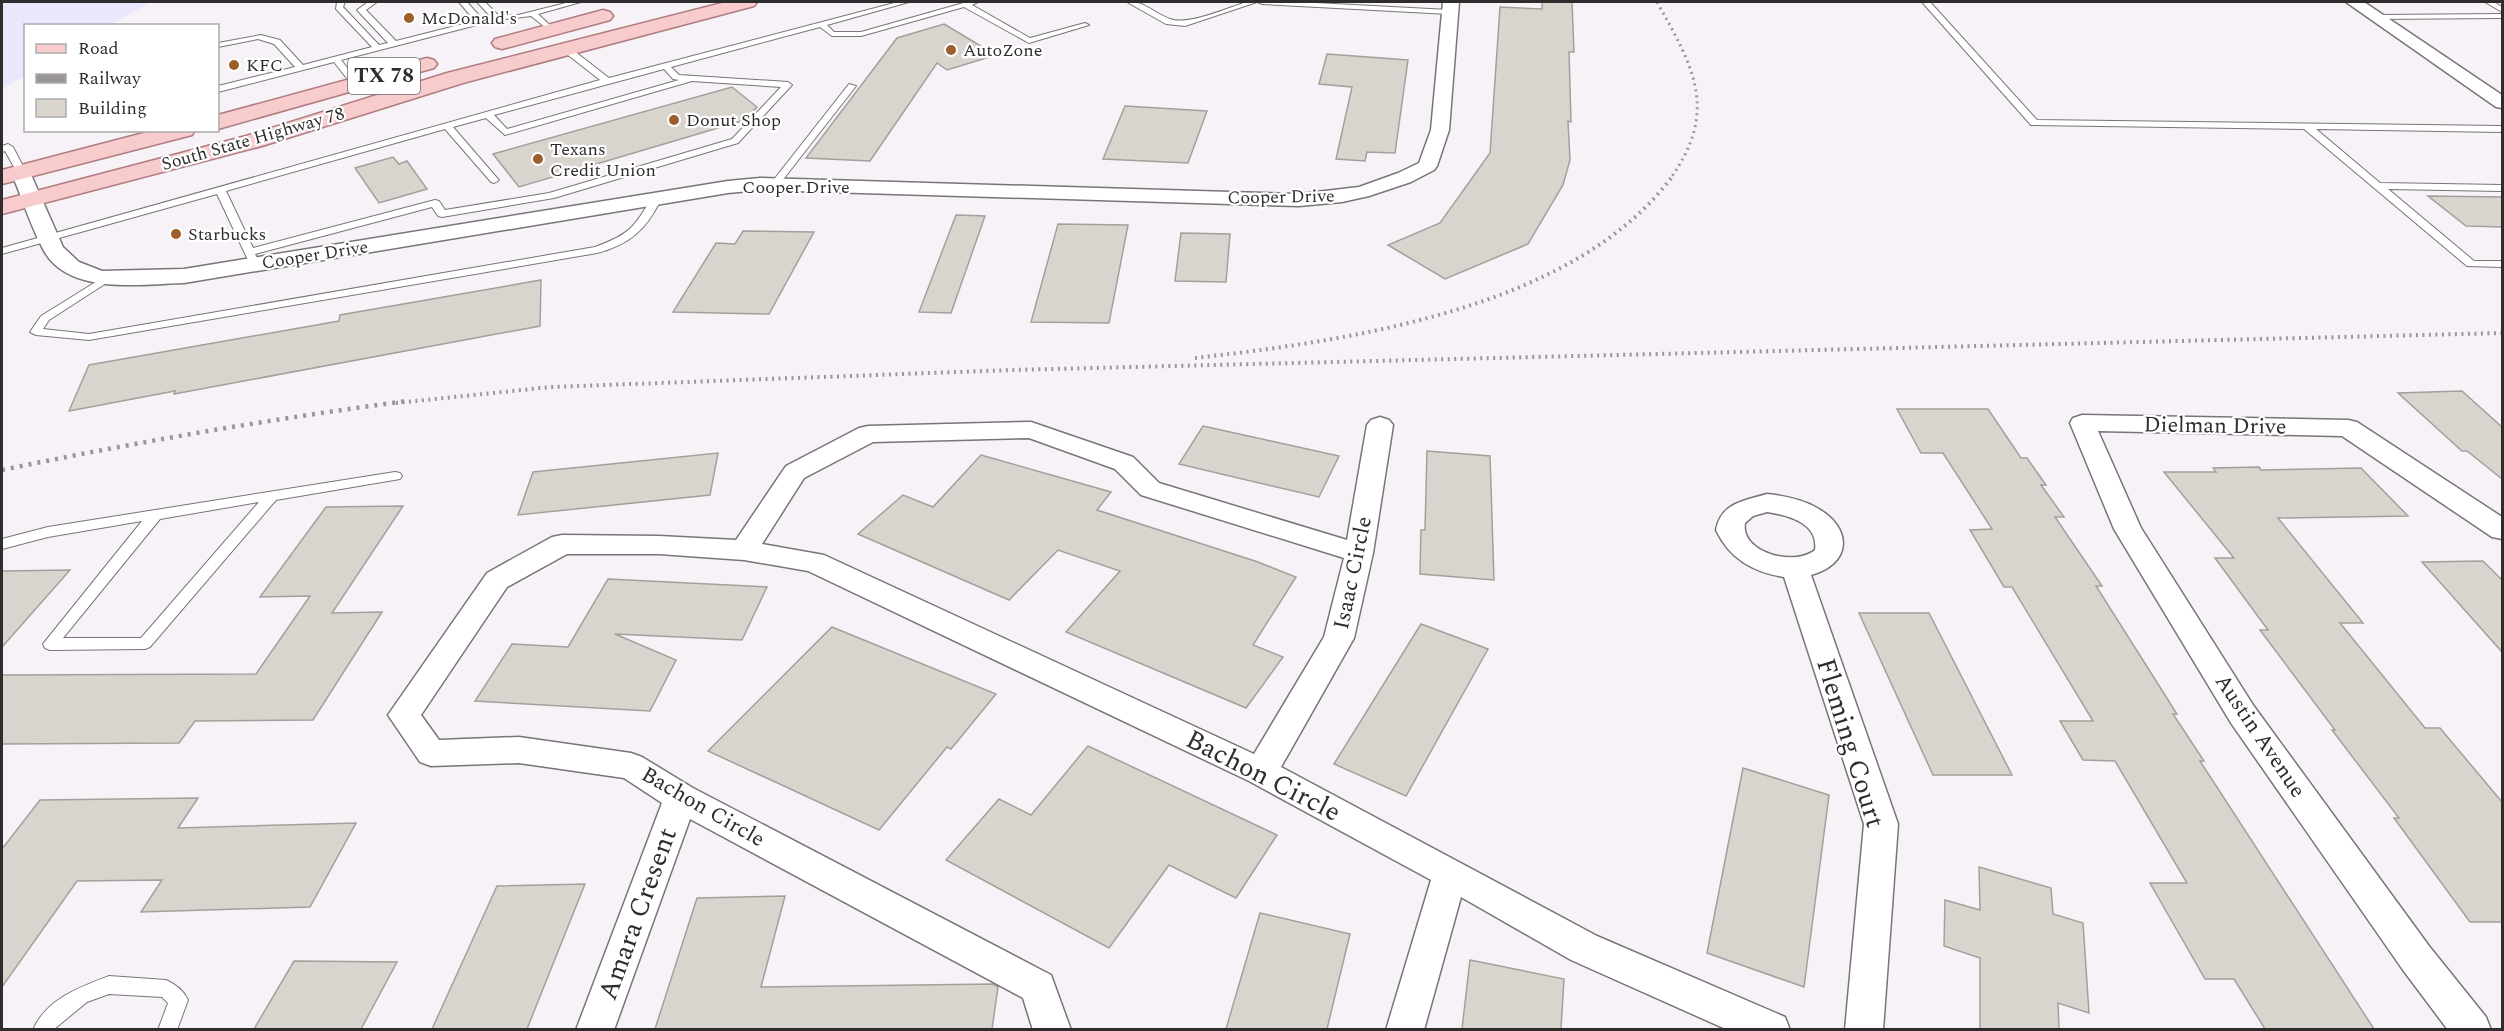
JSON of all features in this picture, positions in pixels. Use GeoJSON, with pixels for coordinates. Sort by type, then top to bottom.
{"type":"FeatureCollection","features":[{"type":"Feature","properties":{"kind":"main road","name":"South State Highway 78"},"geometry":{"type":"LineString","coordinates":[[2,207],[255,141],[455,78],[747,2]]}},
{"type":"Feature","properties":{"kind":"main road"},"geometry":{"type":"LineString","coordinates":[[481,49],[548,19],[626,10]]}},
{"type":"Feature","properties":{"kind":"main road"},"geometry":{"type":"LineString","coordinates":[[548,19],[566,49]]}},
{"type":"Feature","properties":{"kind":"main road","name":"South State Highway 78"},"geometry":{"type":"LineString","coordinates":[[219,122],[447,58]]}},
{"type":"Feature","properties":{"kind":"main road","name":"South State Highway 78"},"geometry":{"type":"LineString","coordinates":[[11,175],[176,132]]}},
{"type":"Feature","properties":{"kind":"street"},"geometry":{"type":"LineString","coordinates":[[2354,2],[2502,103]]}},
{"type":"Feature","properties":{"kind":"street","name":"Cooper Drive"},"geometry":{"type":"LineString","coordinates":[[11,175],[34,199],[54,250],[71,267],[100,278],[184,276],[252,258],[556,215],[728,187],[775,184],[1251,200],[1326,200],[1375,190],[1406,178],[1427,166],[1440,130],[1450,7]]}},
{"type":"Feature","properties":{"kind":"street","name":"Dielman Drive"},"geometry":{"type":"LineString","coordinates":[[2082,423],[2348,429],[2502,530]]}},
{"type":"Feature","properties":{"kind":"street","name":"Austin Avenue"},"geometry":{"type":"LineString","coordinates":[[2082,423],[2128,529],[2242,714],[2415,958],[2472,1029]]}},
{"type":"Feature","properties":{"kind":"street","name":"Isaac Circle"},"geometry":{"type":"LineString","coordinates":[[1261,772],[1340,638],[1359,553],[1380,425]]}},
{"type":"Feature","properties":{"kind":"street"},"geometry":{"type":"LineString","coordinates":[[744,550],[795,472],[868,434],[1031,430],[1124,463],[1150,489],[1359,553]]}},
{"type":"Feature","properties":{"kind":"street","name":"Bachon Circle"},"geometry":{"type":"LineString","coordinates":[[1052,1029],[1038,987],[681,798],[631,766],[519,750],[431,753],[404,715],[497,580],[562,544],[659,545],[744,550],[814,562],[1261,772],[1584,948],[1771,1029]]}},
{"type":"Feature","properties":{"kind":"street","name":"Fleming Court"},"geometry":{"type":"LineString","coordinates":[[1795,568],[1881,824],[1864,1029]]}},
{"type":"Feature","properties":{"kind":"street","name":"Amara Cresent"},"geometry":{"type":"LineString","coordinates":[[595,1029],[681,798]]}},
{"type":"Feature","properties":{"kind":"street"},"geometry":{"type":"LineString","coordinates":[[1405,1029],[1450,873]]}},
{"type":"Feature","properties":{"kind":"lane"},"geometry":{"type":"LineString","coordinates":[[341,2],[339,7],[376,47]]}},
{"type":"Feature","properties":{"kind":"lane"},"geometry":{"type":"LineString","coordinates":[[373,2],[361,10],[393,43]]}},
{"type":"Feature","properties":{"kind":"lane"},"geometry":{"type":"LineString","coordinates":[[464,2],[480,22]]}},
{"type":"Feature","properties":{"kind":"lane"},"geometry":{"type":"LineString","coordinates":[[482,2],[496,18]]}},
{"type":"Feature","properties":{"kind":"lane"},"geometry":{"type":"LineString","coordinates":[[539,2],[548,19]]}},
{"type":"Feature","properties":{"kind":"lane"},"geometry":{"type":"LineString","coordinates":[[548,19],[577,2]]}},
{"type":"Feature","properties":{"kind":"lane"},"geometry":{"type":"LineString","coordinates":[[2,251],[607,81],[904,2]]}},
{"type":"Feature","properties":{"kind":"lane"},"geometry":{"type":"LineString","coordinates":[[821,24],[832,34],[861,34],[974,2]]}},
{"type":"Feature","properties":{"kind":"lane"},"geometry":{"type":"LineString","coordinates":[[1131,2],[1169,22],[1185,24],[1253,2]]}},
{"type":"Feature","properties":{"kind":"lane"},"geometry":{"type":"LineString","coordinates":[[1262,2],[1450,7]]}},
{"type":"Feature","properties":{"kind":"lane"},"geometry":{"type":"LineString","coordinates":[[1926,2],[2034,123],[2502,129]]}},
{"type":"Feature","properties":{"kind":"lane"},"geometry":{"type":"LineString","coordinates":[[2489,2],[2502,10]]}},
{"type":"Feature","properties":{"kind":"lane"},"geometry":{"type":"LineString","coordinates":[[964,4],[1029,41],[1085,25]]}},
{"type":"Feature","properties":{"kind":"lane"},"geometry":{"type":"LineString","coordinates":[[532,13],[548,19]]}},
{"type":"Feature","properties":{"kind":"lane"},"geometry":{"type":"LineString","coordinates":[[219,89],[496,18],[532,13],[548,19]]}},
{"type":"Feature","properties":{"kind":"lane"},"geometry":{"type":"LineString","coordinates":[[2377,17],[2502,16]]}},
{"type":"Feature","properties":{"kind":"lane"},"geometry":{"type":"LineString","coordinates":[[219,45],[258,37],[277,42],[301,68]]}},
{"type":"Feature","properties":{"kind":"lane"},"geometry":{"type":"LineString","coordinates":[[566,49],[607,81]]}},
{"type":"Feature","properties":{"kind":"lane"},"geometry":{"type":"LineString","coordinates":[[336,58],[356,84]]}},
{"type":"Feature","properties":{"kind":"lane"},"geometry":{"type":"LineString","coordinates":[[220,190],[252,258],[435,203],[442,214],[550,196],[735,141],[788,86],[676,77],[666,66]]}},
{"type":"Feature","properties":{"kind":"lane"},"geometry":{"type":"LineString","coordinates":[[488,114],[505,132],[693,79]]}},
{"type":"Feature","properties":{"kind":"lane"},"geometry":{"type":"LineString","coordinates":[[775,184],[852,86]]}},
{"type":"Feature","properties":{"kind":"lane"},"geometry":{"type":"LineString","coordinates":[[2305,125],[2470,264],[2502,264]]}},
{"type":"Feature","properties":{"kind":"lane"},"geometry":{"type":"LineString","coordinates":[[447,126],[494,180]]}},
{"type":"Feature","properties":{"kind":"lane"},"geometry":{"type":"LineString","coordinates":[[2,138],[4,138],[11,175]]}},
{"type":"Feature","properties":{"kind":"lane"},"geometry":{"type":"LineString","coordinates":[[2377,186],[2502,188]]}},
{"type":"Feature","properties":{"kind":"lane"},"geometry":{"type":"LineString","coordinates":[[503,192],[512,202]]}},
{"type":"Feature","properties":{"kind":"lane"},"geometry":{"type":"LineString","coordinates":[[550,196],[556,215]]}},
{"type":"Feature","properties":{"kind":"lane"},"geometry":{"type":"LineString","coordinates":[[107,278],[45,318],[36,332],[89,337],[597,250],[623,241],[647,221],[656,199]]}},
{"type":"Feature","properties":{"kind":"lane"},"geometry":{"type":"LineString","coordinates":[[2,544],[48,532],[395,476]]}},
{"type":"Feature","properties":{"kind":"lane"},"geometry":{"type":"LineString","coordinates":[[155,515],[50,644],[145,644],[272,496]]}},
{"type":"Feature","properties":{"kind":"lane"},"geometry":{"type":"LineString","coordinates":[[42,1029],[50,1019],[80,996],[109,985],[166,989],[178,1000],[167,1029]]}},
{"type":"Feature","properties":{"kind":"shaded area"},"geometry":{"type":"Polygon","coordinates":[[[2,2],[151,2],[112,24],[24,24],[24,76],[2,89],[2,2]]]}},
{"type":"Feature","properties":{"kind":"building"},"geometry":{"type":"Polygon","coordinates":[[[1542,2],[1572,2],[1574,52],[1569,52],[1570,160],[1563,185],[1528,244],[1445,279],[1388,245],[1440,223],[1490,153],[1500,7],[1542,9],[1542,2]]]}},
{"type":"Feature","properties":{"kind":"building"},"geometry":{"type":"Polygon","coordinates":[[[944,24],[996,55],[947,70],[937,63],[870,161],[806,158],[897,38],[944,24]]]}},
{"type":"Feature","properties":{"kind":"building"},"geometry":{"type":"Polygon","coordinates":[[[1327,54],[1408,60],[1395,153],[1367,152],[1365,161],[1336,159],[1352,87],[1319,84],[1327,54]]]}},
{"type":"Feature","properties":{"kind":"building"},"geometry":{"type":"Polygon","coordinates":[[[732,87],[757,107],[745,120],[519,187],[493,154],[732,87]]]}},
{"type":"Feature","properties":{"kind":"building"},"geometry":{"type":"Polygon","coordinates":[[[1125,106],[1207,111],[1188,163],[1103,159],[1125,106]]]}},
{"type":"Feature","properties":{"kind":"building"},"geometry":{"type":"Polygon","coordinates":[[[393,157],[399,164],[407,161],[427,189],[379,203],[355,168],[393,157]]]}},
{"type":"Feature","properties":{"kind":"building"},"geometry":{"type":"Polygon","coordinates":[[[2428,196],[2502,197],[2502,227],[2466,226],[2428,196]]]}},
{"type":"Feature","properties":{"kind":"building"},"geometry":{"type":"Polygon","coordinates":[[[956,215],[985,216],[951,313],[919,312],[956,215]]]}},
{"type":"Feature","properties":{"kind":"building"},"geometry":{"type":"Polygon","coordinates":[[[1058,224],[1128,225],[1109,323],[1031,322],[1058,224]]]}},
{"type":"Feature","properties":{"kind":"building"},"geometry":{"type":"Polygon","coordinates":[[[743,231],[814,232],[769,314],[673,312],[716,243],[735,244],[743,231]]]}},
{"type":"Feature","properties":{"kind":"building"},"geometry":{"type":"Polygon","coordinates":[[[1181,233],[1230,234],[1226,282],[1175,281],[1181,233]]]}},
{"type":"Feature","properties":{"kind":"building"},"geometry":{"type":"Polygon","coordinates":[[[541,280],[540,326],[174,394],[175,391],[69,411],[89,365],[339,321],[340,315],[541,280]]]}},
{"type":"Feature","properties":{"kind":"building"},"geometry":{"type":"Polygon","coordinates":[[[2462,391],[2502,427],[2502,479],[2467,451],[2462,451],[2398,393],[2462,391]]]}},
{"type":"Feature","properties":{"kind":"building"},"geometry":{"type":"Polygon","coordinates":[[[1897,409],[1988,409],[2021,458],[2027,458],[2046,485],[2041,485],[2064,517],[2055,517],[2102,586],[2096,586],[2177,714],[2173,714],[2204,761],[2200,761],[2374,1029],[2265,1029],[2234,979],[2205,979],[2150,883],[2187,883],[2115,761],[2083,760],[2060,721],[2093,721],[2012,587],[2004,587],[1970,530],[1992,529],[1943,453],[1921,453],[1897,409]]]}},
{"type":"Feature","properties":{"kind":"building"},"geometry":{"type":"Polygon","coordinates":[[[1203,426],[1339,456],[1319,497],[1179,464],[1203,426]]]}},
{"type":"Feature","properties":{"kind":"building"},"geometry":{"type":"Polygon","coordinates":[[[1427,451],[1490,456],[1494,580],[1420,574],[1421,530],[1425,530],[1427,451]]]}},
{"type":"Feature","properties":{"kind":"building"},"geometry":{"type":"Polygon","coordinates":[[[718,453],[710,495],[518,515],[533,472],[718,453]]]}},
{"type":"Feature","properties":{"kind":"building"},"geometry":{"type":"Polygon","coordinates":[[[981,455],[1111,492],[1097,510],[1255,561],[1296,577],[1253,645],[1283,657],[1246,708],[1066,632],[1120,571],[1058,550],[1009,600],[858,534],[903,495],[933,507],[981,455]]]}},
{"type":"Feature","properties":{"kind":"building"},"geometry":{"type":"Polygon","coordinates":[[[2259,467],[2261,470],[2361,468],[2408,516],[2278,518],[2363,623],[2340,623],[2425,728],[2440,728],[2502,802],[2502,922],[2470,922],[2394,818],[2399,818],[2260,630],[2268,630],[2215,558],[2234,558],[2164,472],[2216,472],[2213,468],[2259,467]]]}},
{"type":"Feature","properties":{"kind":"building"},"geometry":{"type":"Polygon","coordinates":[[[403,506],[332,613],[382,612],[313,720],[195,721],[179,743],[2,744],[2,675],[256,674],[310,596],[260,597],[326,507],[403,506]]]}},
{"type":"Feature","properties":{"kind":"building"},"geometry":{"type":"Polygon","coordinates":[[[2483,561],[2502,580],[2502,652],[2422,562],[2483,561]]]}},
{"type":"Feature","properties":{"kind":"building"},"geometry":{"type":"Polygon","coordinates":[[[70,570],[2,647],[2,571],[70,570]]]}},
{"type":"Feature","properties":{"kind":"building"},"geometry":{"type":"Polygon","coordinates":[[[608,579],[767,587],[742,640],[615,634],[676,660],[650,711],[475,701],[512,644],[568,647],[608,579]]]}},
{"type":"Feature","properties":{"kind":"building"},"geometry":{"type":"Polygon","coordinates":[[[1859,613],[1929,613],[2012,775],[1933,775],[1859,613]]]}},
{"type":"Feature","properties":{"kind":"building"},"geometry":{"type":"Polygon","coordinates":[[[1421,624],[1488,649],[1406,796],[1334,764],[1421,624]]]}},
{"type":"Feature","properties":{"kind":"building"},"geometry":{"type":"Polygon","coordinates":[[[832,627],[996,694],[951,749],[947,747],[879,830],[708,751],[832,627]]]}},
{"type":"Feature","properties":{"kind":"building"},"geometry":{"type":"Polygon","coordinates":[[[1088,746],[1277,835],[1236,898],[1169,865],[1109,948],[946,860],[999,799],[1031,815],[1088,746]]]}},
{"type":"Feature","properties":{"kind":"building"},"geometry":{"type":"Polygon","coordinates":[[[1743,768],[1829,795],[1804,987],[1707,953],[1743,768]]]}},
{"type":"Feature","properties":{"kind":"building"},"geometry":{"type":"Polygon","coordinates":[[[198,798],[178,828],[356,823],[310,907],[141,912],[162,880],[77,881],[2,987],[2,849],[40,800],[198,798]]]}},
{"type":"Feature","properties":{"kind":"building"},"geometry":{"type":"Polygon","coordinates":[[[1979,867],[2051,888],[2053,914],[2083,923],[2089,1013],[2058,1003],[2059,1029],[1980,1029],[1980,958],[1944,946],[1945,900],[1980,910],[1979,867]]]}},
{"type":"Feature","properties":{"kind":"building"},"geometry":{"type":"Polygon","coordinates":[[[585,884],[527,1029],[432,1029],[497,886],[585,884]]]}},
{"type":"Feature","properties":{"kind":"building"},"geometry":{"type":"Polygon","coordinates":[[[785,896],[761,987],[993,984],[998,987],[992,1029],[655,1029],[697,898],[785,896]]]}},
{"type":"Feature","properties":{"kind":"building"},"geometry":{"type":"Polygon","coordinates":[[[1260,913],[1350,934],[1327,1029],[1226,1029],[1260,913]]]}},
{"type":"Feature","properties":{"kind":"building"},"geometry":{"type":"Polygon","coordinates":[[[1470,960],[1564,979],[1561,1029],[1462,1029],[1470,960]]]}},
{"type":"Feature","properties":{"kind":"building"},"geometry":{"type":"Polygon","coordinates":[[[294,961],[397,962],[361,1029],[254,1029],[294,961]]]}},
{"type":"Feature","properties":{"kind":"railway"},"geometry":{"type":"LineString","coordinates":[[1657,2],[1682,48],[1696,90],[1697,111],[1694,132],[1685,155],[1670,179]]}},
{"type":"Feature","properties":{"kind":"railway"},"geometry":{"type":"LineString","coordinates":[[1195,358],[1320,341],[1387,328],[1453,311],[1517,288],[1577,259],[1629,223],[1671,178]]}},
{"type":"Feature","properties":{"kind":"railway"},"geometry":{"type":"LineString","coordinates":[[396,403],[551,387],[1012,370],[2502,333]]}},
{"type":"Feature","properties":{"kind":"railway"},"geometry":{"type":"LineString","coordinates":[[2,470],[204,432],[407,401]]}},
{"type":"Feature","properties":{"kind":"place","name":"McDonald's"},"geometry":{"type":"Point","coordinates":[409,18]}},
{"type":"Feature","properties":{"kind":"place","name":"AutoZone"},"geometry":{"type":"Point","coordinates":[951,50]}},
{"type":"Feature","properties":{"kind":"place","name":"KFC"},"geometry":{"type":"Point","coordinates":[234,65]}},
{"type":"Feature","properties":{"kind":"place","name":"Donut Shop"},"geometry":{"type":"Point","coordinates":[674,120]}},
{"type":"Feature","properties":{"kind":"place","name":"Texans Credit Union"},"geometry":{"type":"Point","coordinates":[538,159]}},
{"type":"Feature","properties":{"kind":"place","name":"Starbucks"},"geometry":{"type":"Point","coordinates":[176,234]}}]}
